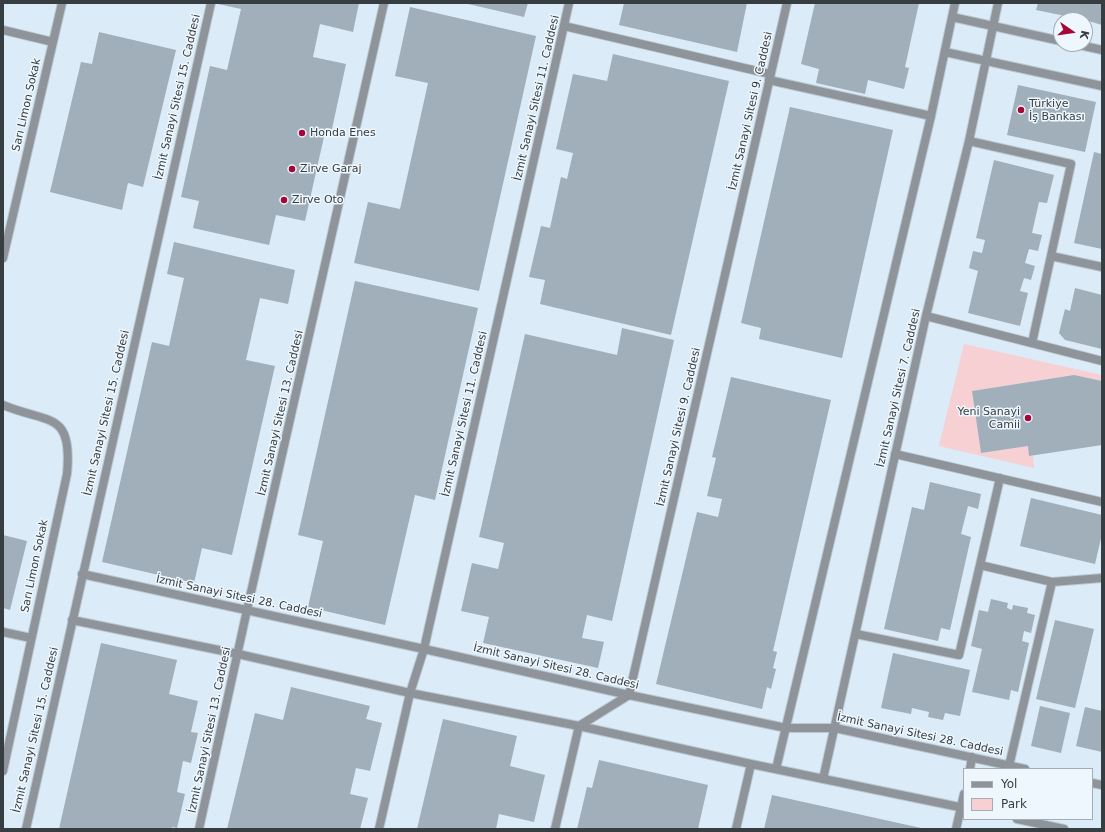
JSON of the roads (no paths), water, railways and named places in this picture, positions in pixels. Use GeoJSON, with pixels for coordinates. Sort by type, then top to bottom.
{"type":"FeatureCollection","features":[{"type":"Feature","properties":{"kind":"street","name":"Sarı Limon Sokak"},"geometry":{"type":"LineString","coordinates":[[3,258],[62,3]]}},
{"type":"Feature","properties":{"kind":"street","name":"İzmit Sanayi Sitesi 15. Caddesi"},"geometry":{"type":"LineString","coordinates":[[26,829],[211,3]]}},
{"type":"Feature","properties":{"kind":"street","name":"İzmit Sanayi Sitesi 13. Caddesi"},"geometry":{"type":"LineString","coordinates":[[199,829],[384,3]]}},
{"type":"Feature","properties":{"kind":"street","name":"İzmit Sanayi Sitesi 11. Caddesi"},"geometry":{"type":"LineString","coordinates":[[379,829],[410,693],[424,649],[569,3]]}},
{"type":"Feature","properties":{"kind":"street","name":"İzmit Sanayi Sitesi 9. Caddesi"},"geometry":{"type":"LineString","coordinates":[[629,695],[787,3]]}},
{"type":"Feature","properties":{"kind":"street"},"geometry":{"type":"LineString","coordinates":[[776,769],[945,52],[955,3]]}},
{"type":"Feature","properties":{"kind":"street","name":"İzmit Sanayi Sitesi 7. Caddesi"},"geometry":{"type":"LineString","coordinates":[[823,779],[926,316],[969,141],[998,3]]}},
{"type":"Feature","properties":{"kind":"street"},"geometry":{"type":"LineString","coordinates":[[952,17],[1053,39]]}},
{"type":"Feature","properties":{"kind":"street"},"geometry":{"type":"LineString","coordinates":[[564,26],[930,116]]}},
{"type":"Feature","properties":{"kind":"street"},"geometry":{"type":"LineString","coordinates":[[3,30],[53,42]]}},
{"type":"Feature","properties":{"kind":"street"},"geometry":{"type":"LineString","coordinates":[[945,52],[1102,86]]}},
{"type":"Feature","properties":{"kind":"street"},"geometry":{"type":"LineString","coordinates":[[969,141],[1071,164],[1032,343]]}},
{"type":"Feature","properties":{"kind":"street"},"geometry":{"type":"LineString","coordinates":[[1051,256],[1102,267]]}},
{"type":"Feature","properties":{"kind":"street"},"geometry":{"type":"LineString","coordinates":[[926,316],[1102,361]]}},
{"type":"Feature","properties":{"kind":"street","name":"Sarı Limon Sokak"},"geometry":{"type":"LineString","coordinates":[[3,405],[49,419],[58,424],[64,433],[68,446],[67,474],[3,772]]}},
{"type":"Feature","properties":{"kind":"street"},"geometry":{"type":"LineString","coordinates":[[895,454],[1102,502]]}},
{"type":"Feature","properties":{"kind":"street"},"geometry":{"type":"LineString","coordinates":[[856,634],[959,655],[1000,478]]}},
{"type":"Feature","properties":{"kind":"street"},"geometry":{"type":"LineString","coordinates":[[980,565],[1052,582],[1102,578]]}},
{"type":"Feature","properties":{"kind":"street","name":"İzmit Sanayi Sitesi 28. Caddesi"},"geometry":{"type":"LineString","coordinates":[[82,574],[629,695],[786,728],[835,728],[1020,768]]}},
{"type":"Feature","properties":{"kind":"street"},"geometry":{"type":"LineString","coordinates":[[1009,766],[1052,582]]}},
{"type":"Feature","properties":{"kind":"street"},"geometry":{"type":"LineString","coordinates":[[72,620],[238,654],[410,693],[579,726],[962,808],[956,829]]}},
{"type":"Feature","properties":{"kind":"street"},"geometry":{"type":"LineString","coordinates":[[3,632],[31,638]]}},
{"type":"Feature","properties":{"kind":"street"},"geometry":{"type":"LineString","coordinates":[[555,829],[579,726],[629,695]]}},
{"type":"Feature","properties":{"kind":"street"},"geometry":{"type":"LineString","coordinates":[[970,768],[972,757]]}},
{"type":"Feature","properties":{"kind":"street"},"geometry":{"type":"LineString","coordinates":[[736,829],[751,764]]}},
{"type":"Feature","properties":{"kind":"street"},"geometry":{"type":"LineString","coordinates":[[1022,820],[1064,829]]}},
{"type":"Feature","properties":{"kind":"place","name":"Türkiye İş Bankası"},"geometry":{"type":"Point","coordinates":[1021,110]}},
{"type":"Feature","properties":{"kind":"place","name":"Honda Enes"},"geometry":{"type":"Point","coordinates":[302,133]}},
{"type":"Feature","properties":{"kind":"place","name":"Zirve Garaj"},"geometry":{"type":"Point","coordinates":[292,169]}},
{"type":"Feature","properties":{"kind":"place","name":"Zirve Oto"},"geometry":{"type":"Point","coordinates":[284,200]}},
{"type":"Feature","properties":{"kind":"place","name":"Yeni Sanayi Camii"},"geometry":{"type":"Point","coordinates":[1028,418]}}]}
